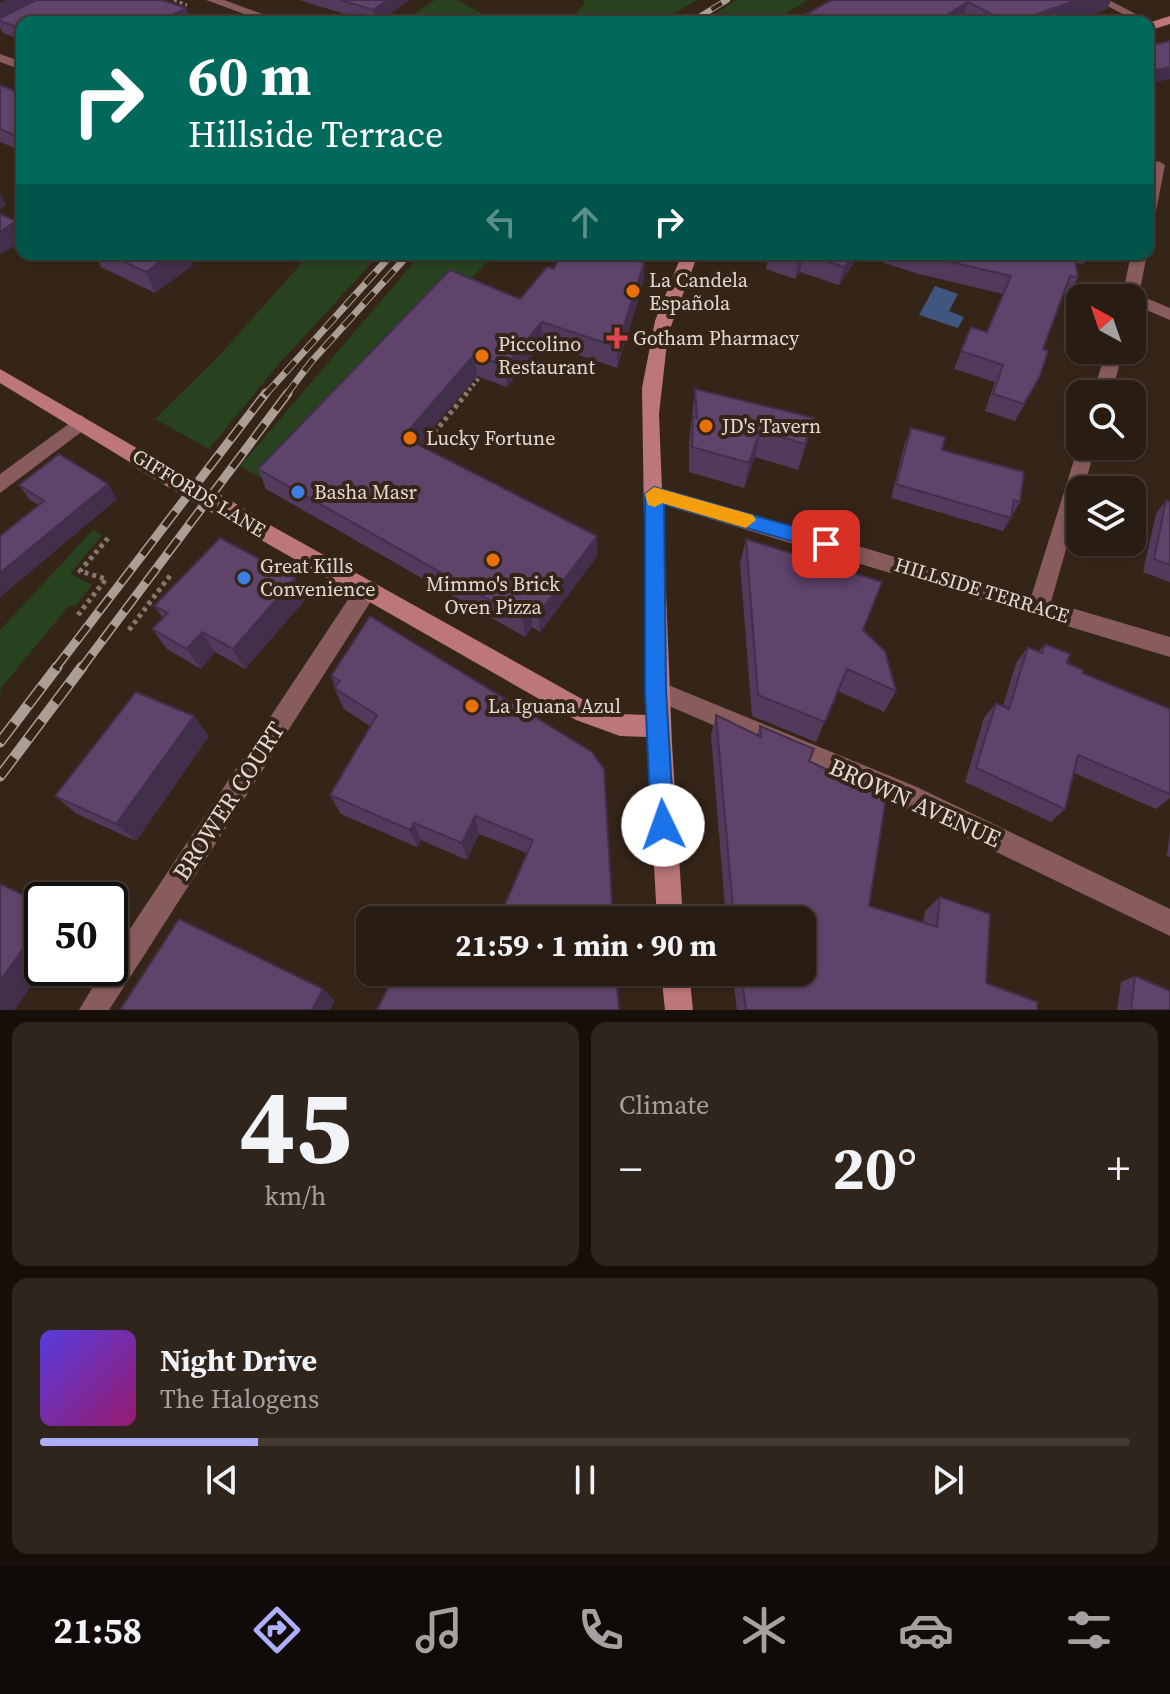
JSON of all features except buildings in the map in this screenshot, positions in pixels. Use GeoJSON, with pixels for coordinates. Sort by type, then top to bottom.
{"type":"FeatureCollection","features":[{"type":"Feature","properties":{"kind":"main road"},"geometry":{"type":"LineString","coordinates":[[669,906],[657,726],[650,409],[653,367],[669,301],[687,260]]}},
{"type":"Feature","properties":{"kind":"main road","name":"GIFFORDS LANE"},"geometry":{"type":"LineString","coordinates":[[0,375],[365,592],[584,712],[620,725],[657,726]]}},
{"type":"Feature","properties":{"kind":"main road"},"geometry":{"type":"LineString","coordinates":[[676,986],[679,1010]]}},
{"type":"Feature","properties":{"kind":"street"},"geometry":{"type":"LineString","coordinates":[[212,0],[260,16]]}},
{"type":"Feature","properties":{"kind":"street"},"geometry":{"type":"LineString","coordinates":[[1154,185],[1159,163]]}},
{"type":"Feature","properties":{"kind":"street"},"geometry":{"type":"LineString","coordinates":[[1134,284],[1138,260]]}},
{"type":"Feature","properties":{"kind":"street"},"geometry":{"type":"LineString","coordinates":[[1146,304],[1170,314]]}},
{"type":"Feature","properties":{"kind":"street"},"geometry":{"type":"LineString","coordinates":[[0,485],[81,422]]}},
{"type":"Feature","properties":{"kind":"street"},"geometry":{"type":"LineString","coordinates":[[1039,606],[1082,460]]}},
{"type":"Feature","properties":{"kind":"street","name":"HILLSIDE TERRACE"},"geometry":{"type":"LineString","coordinates":[[654,494],[1170,647]]}},
{"type":"Feature","properties":{"kind":"street","name":"BROWER COURT"},"geometry":{"type":"LineString","coordinates":[[93,1010],[365,592]]}},
{"type":"Feature","properties":{"kind":"street","name":"BROWN AVENUE"},"geometry":{"type":"LineString","coordinates":[[656,690],[908,796],[1170,923]]}},
{"type":"Feature","properties":{"kind":"lane"},"geometry":{"type":"LineString","coordinates":[[1101,0],[1133,16]]}},
{"type":"Feature","properties":{"kind":"path"},"geometry":{"type":"LineString","coordinates":[[174,0],[187,5]]}},
{"type":"Feature","properties":{"kind":"path"},"geometry":{"type":"LineString","coordinates":[[413,458],[479,378]]}},
{"type":"Feature","properties":{"kind":"path"},"geometry":{"type":"LineString","coordinates":[[78,615],[106,579],[80,571],[109,537]]}},
{"type":"Feature","properties":{"kind":"path"},"geometry":{"type":"LineString","coordinates":[[129,630],[172,573]]}},
{"type":"Feature","properties":{"kind":"green space"},"geometry":{"type":"Polygon","coordinates":[[[435,0],[457,0],[486,16],[410,16],[435,0]]]}},
{"type":"Feature","properties":{"kind":"green space"},"geometry":{"type":"Polygon","coordinates":[[[583,0],[697,0],[670,16],[574,16],[585,3],[583,0]]]}},
{"type":"Feature","properties":{"kind":"green space"},"geometry":{"type":"Polygon","coordinates":[[[736,0],[808,0],[782,16],[711,16],[736,0]]]}},
{"type":"Feature","properties":{"kind":"green space"},"geometry":{"type":"Polygon","coordinates":[[[305,260],[374,260],[277,366],[209,449],[155,419],[216,359],[305,260]]]}},
{"type":"Feature","properties":{"kind":"green space"},"geometry":{"type":"Polygon","coordinates":[[[416,260],[489,260],[271,484],[240,466],[416,260]]]}},
{"type":"Feature","properties":{"kind":"green space"},"geometry":{"type":"Polygon","coordinates":[[[93,530],[102,535],[70,574],[92,585],[76,605],[68,607],[1,688],[0,698],[0,630],[93,530]]]}},
{"type":"Feature","properties":{"kind":"water"},"geometry":{"type":"Polygon","coordinates":[[[935,286],[958,294],[949,311],[964,317],[958,328],[919,315],[935,286]]]}},
{"type":"Feature","properties":{"kind":"railway"},"geometry":{"type":"LineString","coordinates":[[701,16],[727,0]]}},
{"type":"Feature","properties":{"kind":"railway"},"geometry":{"type":"LineString","coordinates":[[265,395],[387,260]]}},
{"type":"Feature","properties":{"kind":"railway"},"geometry":{"type":"LineString","coordinates":[[286,395],[311,362],[404,260]]}},
{"type":"Feature","properties":{"kind":"railway"},"geometry":{"type":"LineString","coordinates":[[55,669],[266,393]]}},
{"type":"Feature","properties":{"kind":"railway"},"geometry":{"type":"LineString","coordinates":[[81,669],[288,393]]}},
{"type":"Feature","properties":{"kind":"railway"},"geometry":{"type":"LineString","coordinates":[[0,742],[57,667]]}},
{"type":"Feature","properties":{"kind":"railway"},"geometry":{"type":"LineString","coordinates":[[0,776],[82,667]]}},
{"type":"Feature","properties":{"kind":"slow traffic"},"geometry":{"type":"LineString","coordinates":[[655,500],[654,494],[746,520]]}},
{"type":"Feature","properties":{"kind":"place","name":"La Candela Española"},"geometry":{"type":"Point","coordinates":[633,291]}},
{"type":"Feature","properties":{"kind":"place","name":"Gotham Pharmacy"},"geometry":{"type":"Point","coordinates":[617,338]}},
{"type":"Feature","properties":{"kind":"place","name":"Piccolino Restaurant"},"geometry":{"type":"Point","coordinates":[482,356]}},
{"type":"Feature","properties":{"kind":"place","name":"JD's Tavern"},"geometry":{"type":"Point","coordinates":[706,426]}},
{"type":"Feature","properties":{"kind":"place","name":"Lucky Fortune"},"geometry":{"type":"Point","coordinates":[410,438]}},
{"type":"Feature","properties":{"kind":"place","name":"Basha Masr"},"geometry":{"type":"Point","coordinates":[298,492]}},
{"type":"Feature","properties":{"kind":"place","name":"Mimmo's Brick Oven Pizza"},"geometry":{"type":"Point","coordinates":[493,560]}},
{"type":"Feature","properties":{"kind":"place","name":"Great Kills Convenience"},"geometry":{"type":"Point","coordinates":[244,578]}},
{"type":"Feature","properties":{"kind":"place","name":"La Iguana Azul"},"geometry":{"type":"Point","coordinates":[472,706]}},
{"type":"Feature","properties":{"kind":"route"},"geometry":{"type":"LineString","coordinates":[[663,825],[656,690],[654,494],[826,544]]}}]}
